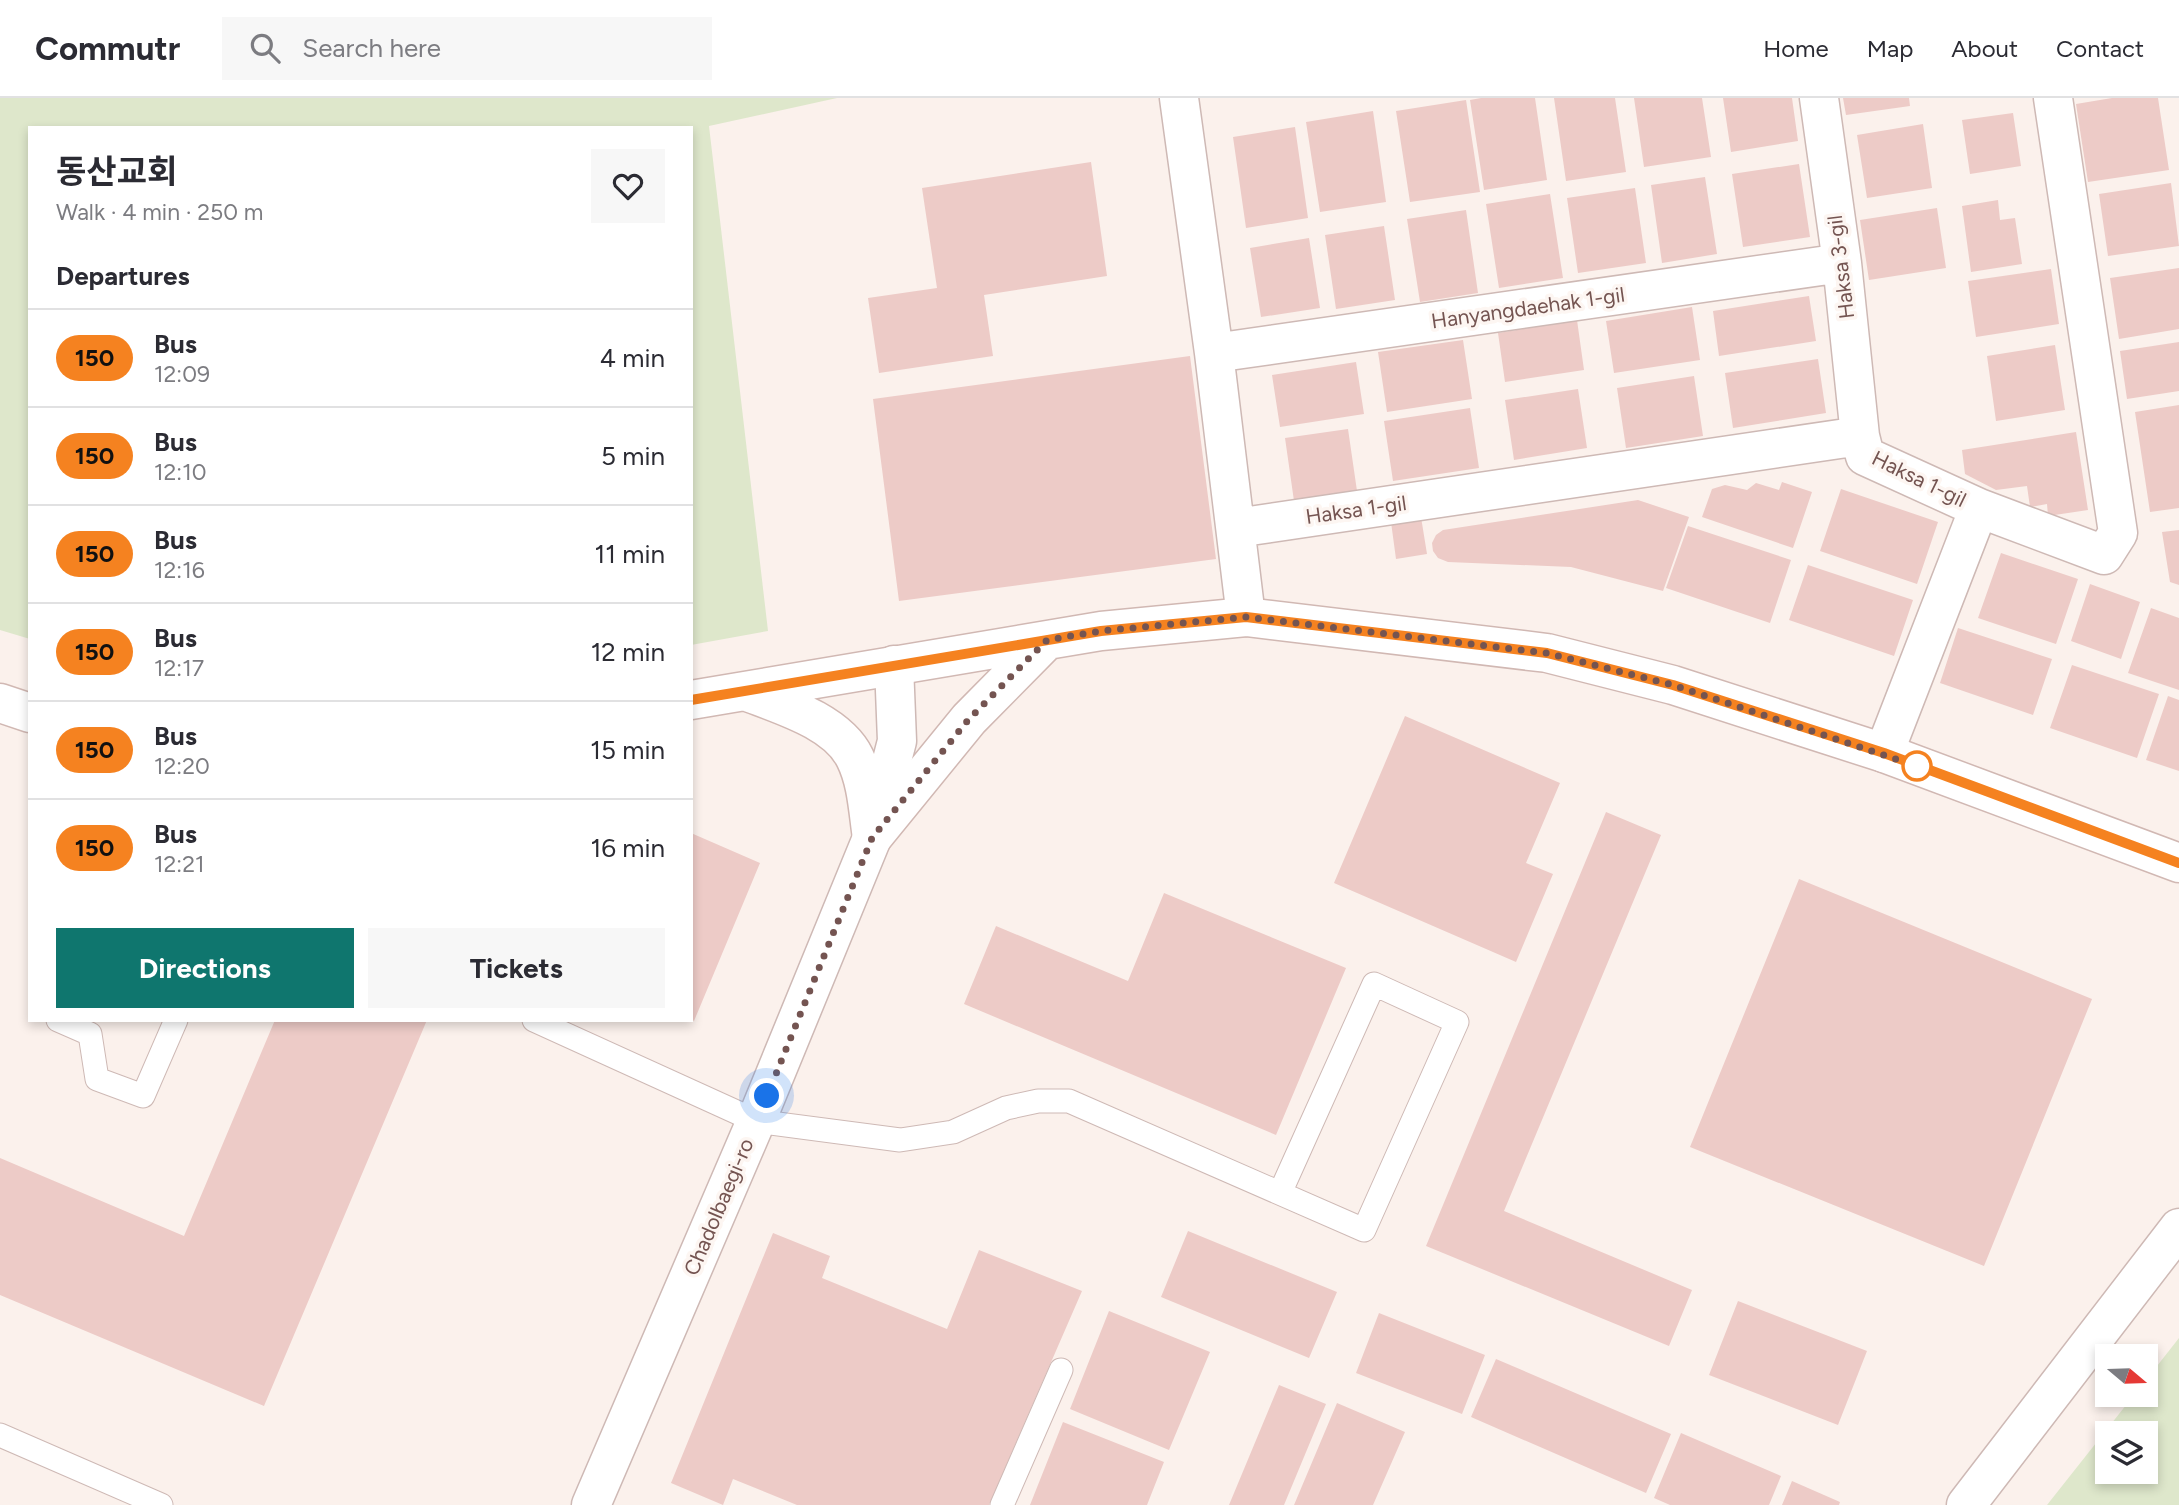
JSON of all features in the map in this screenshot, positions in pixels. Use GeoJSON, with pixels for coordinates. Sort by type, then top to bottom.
{"type":"FeatureCollection","features":[{"type":"Feature","properties":{"kind":"street"},"geometry":{"type":"LineString","coordinates":[[1179,98],[1246,617]]}},
{"type":"Feature","properties":{"kind":"street","name":"Haksa 3-gil"},"geometry":{"type":"LineString","coordinates":[[1819,98],[1842,263],[1860,436]]}},
{"type":"Feature","properties":{"kind":"street","name":"Haksa 1-gil"},"geometry":{"type":"LineString","coordinates":[[1236,528],[1860,436],[1866,456],[1979,508],[2104,555],[2118,533],[2053,98]]}},
{"type":"Feature","properties":{"kind":"street","name":"Hanyangdaehak 1-gil"},"geometry":{"type":"LineString","coordinates":[[1214,353],[1842,263]]}},
{"type":"Feature","properties":{"kind":"street"},"geometry":{"type":"LineString","coordinates":[[1884,753],[1979,508]]}},
{"type":"Feature","properties":{"kind":"street"},"geometry":{"type":"LineString","coordinates":[[693,700],[1101,631],[1246,617],[1547,653],[1673,685],[1884,753],[2179,863]]}},
{"type":"Feature","properties":{"kind":"street"},"geometry":{"type":"LineString","coordinates":[[872,838],[969,719],[1047,640]]}},
{"type":"Feature","properties":{"kind":"street","name":"Chadolbaegi-ro"},"geometry":{"type":"LineString","coordinates":[[591,1505],[756,1121],[872,838],[897,741],[894,665]]}},
{"type":"Feature","properties":{"kind":"street"},"geometry":{"type":"LineString","coordinates":[[745,691],[793,709],[833,732],[854,756],[864,787],[872,838]]}},
{"type":"Feature","properties":{"kind":"street"},"geometry":{"type":"LineString","coordinates":[[0,703],[28,712]]}},
{"type":"Feature","properties":{"kind":"street"},"geometry":{"type":"LineString","coordinates":[[1966,1505],[2179,1228]]}},
{"type":"Feature","properties":{"kind":"lane"},"geometry":{"type":"LineString","coordinates":[[538,1022],[756,1121],[900,1140],[953,1132],[1006,1108],[1038,1101],[1069,1101],[1363,1230],[1457,1021],[1374,984],[1280,1193]]}},
{"type":"Feature","properties":{"kind":"lane"},"geometry":{"type":"LineString","coordinates":[[63,1022],[90,1034],[97,1079],[143,1096],[175,1022]]}},
{"type":"Feature","properties":{"kind":"lane"},"geometry":{"type":"LineString","coordinates":[[1002,1505],[1061,1370]]}},
{"type":"Feature","properties":{"kind":"lane"},"geometry":{"type":"LineString","coordinates":[[0,1435],[161,1505]]}},
{"type":"Feature","properties":{"kind":"green space"},"geometry":{"type":"Polygon","coordinates":[[[0,98],[837,98],[709,126],[768,631],[693,645],[693,126],[28,126],[28,638],[0,630],[0,98]]]}},
{"type":"Feature","properties":{"kind":"green space"},"geometry":{"type":"Polygon","coordinates":[[[2179,1338],[2179,1505],[2047,1505],[2095,1444],[2095,1484],[2158,1484],[2158,1421],[2113,1421],[2125,1407],[2158,1407],[2158,1365],[2179,1338]]]}},
{"type":"Feature","properties":{"kind":"building"},"geometry":{"type":"Polygon","coordinates":[[[1535,98],[1547,180],[1484,190],[1470,100],[1535,98]]]}},
{"type":"Feature","properties":{"kind":"building"},"geometry":{"type":"Polygon","coordinates":[[[1554,98],[1615,98],[1626,172],[1566,181],[1554,98]]]}},
{"type":"Feature","properties":{"kind":"building"},"geometry":{"type":"Polygon","coordinates":[[[1634,98],[1702,98],[1711,157],[1644,167],[1634,98]]]}},
{"type":"Feature","properties":{"kind":"building"},"geometry":{"type":"Polygon","coordinates":[[[1723,98],[1792,98],[1798,141],[1731,152],[1723,98]]]}},
{"type":"Feature","properties":{"kind":"building"},"geometry":{"type":"Polygon","coordinates":[[[1843,98],[1909,98],[1910,106],[1846,115],[1843,98]]]}},
{"type":"Feature","properties":{"kind":"building"},"geometry":{"type":"Polygon","coordinates":[[[2112,98],[2158,98],[2169,170],[2088,182],[2076,104],[2112,98]]]}},
{"type":"Feature","properties":{"kind":"building"},"geometry":{"type":"Polygon","coordinates":[[[1466,100],[1480,192],[1410,202],[1396,111],[1466,100]]]}},
{"type":"Feature","properties":{"kind":"building"},"geometry":{"type":"Polygon","coordinates":[[[1373,111],[1386,202],[1320,212],[1306,122],[1373,111]]]}},
{"type":"Feature","properties":{"kind":"building"},"geometry":{"type":"Polygon","coordinates":[[[2013,113],[2021,166],[1970,174],[1962,120],[2013,113]]]}},
{"type":"Feature","properties":{"kind":"building"},"geometry":{"type":"Polygon","coordinates":[[[1923,124],[1932,188],[1867,198],[1857,135],[1923,124]]]}},
{"type":"Feature","properties":{"kind":"building"},"geometry":{"type":"Polygon","coordinates":[[[1295,127],[1308,218],[1246,228],[1233,137],[1295,127]]]}},
{"type":"Feature","properties":{"kind":"building"},"geometry":{"type":"Polygon","coordinates":[[[1091,162],[1107,276],[984,295],[993,356],[879,373],[868,298],[937,288],[922,188],[1091,162]]]}},
{"type":"Feature","properties":{"kind":"building"},"geometry":{"type":"Polygon","coordinates":[[[1799,164],[1810,237],[1743,247],[1732,174],[1799,164]]]}},
{"type":"Feature","properties":{"kind":"building"},"geometry":{"type":"Polygon","coordinates":[[[1705,177],[1717,254],[1662,263],[1651,185],[1705,177]]]}},
{"type":"Feature","properties":{"kind":"building"},"geometry":{"type":"Polygon","coordinates":[[[2171,183],[2179,246],[2108,256],[2099,194],[2171,183]]]}},
{"type":"Feature","properties":{"kind":"building"},"geometry":{"type":"Polygon","coordinates":[[[1635,188],[1646,263],[1578,273],[1567,198],[1635,188]]]}},
{"type":"Feature","properties":{"kind":"building"},"geometry":{"type":"Polygon","coordinates":[[[1550,194],[1563,278],[1499,288],[1486,204],[1550,194]]]}},
{"type":"Feature","properties":{"kind":"building"},"geometry":{"type":"Polygon","coordinates":[[[1998,200],[2000,220],[2015,218],[2022,264],[1971,272],[1962,206],[1998,200]]]}},
{"type":"Feature","properties":{"kind":"building"},"geometry":{"type":"Polygon","coordinates":[[[1937,208],[1946,268],[1869,280],[1860,220],[1937,208]]]}},
{"type":"Feature","properties":{"kind":"building"},"geometry":{"type":"Polygon","coordinates":[[[1466,210],[1478,293],[1420,302],[1407,219],[1466,210]]]}},
{"type":"Feature","properties":{"kind":"building"},"geometry":{"type":"Polygon","coordinates":[[[1384,226],[1395,300],[1336,309],[1325,235],[1384,226]]]}},
{"type":"Feature","properties":{"kind":"building"},"geometry":{"type":"Polygon","coordinates":[[[1309,238],[1320,308],[1261,317],[1250,248],[1309,238]]]}},
{"type":"Feature","properties":{"kind":"building"},"geometry":{"type":"Polygon","coordinates":[[[2179,268],[2179,329],[2119,339],[2110,278],[2179,268]]]}},
{"type":"Feature","properties":{"kind":"building"},"geometry":{"type":"Polygon","coordinates":[[[2051,269],[2059,324],[1976,337],[1968,281],[2051,269]]]}},
{"type":"Feature","properties":{"kind":"building"},"geometry":{"type":"Polygon","coordinates":[[[1809,296],[1816,341],[1719,356],[1713,311],[1809,296]]]}},
{"type":"Feature","properties":{"kind":"building"},"geometry":{"type":"Polygon","coordinates":[[[1692,307],[1700,360],[1614,373],[1606,321],[1692,307]]]}},
{"type":"Feature","properties":{"kind":"building"},"geometry":{"type":"Polygon","coordinates":[[[1577,320],[1584,370],[1505,382],[1498,333],[1577,320]]]}},
{"type":"Feature","properties":{"kind":"building"},"geometry":{"type":"Polygon","coordinates":[[[1463,340],[1472,399],[1387,412],[1378,352],[1463,340]]]}},
{"type":"Feature","properties":{"kind":"building"},"geometry":{"type":"Polygon","coordinates":[[[2179,342],[2179,391],[2127,399],[2120,351],[2179,342]]]}},
{"type":"Feature","properties":{"kind":"building"},"geometry":{"type":"Polygon","coordinates":[[[2055,345],[2065,410],[1996,421],[1987,356],[2055,345]]]}},
{"type":"Feature","properties":{"kind":"building"},"geometry":{"type":"Polygon","coordinates":[[[1190,356],[1216,559],[899,601],[873,399],[1190,356]]]}},
{"type":"Feature","properties":{"kind":"building"},"geometry":{"type":"Polygon","coordinates":[[[1818,359],[1826,413],[1733,428],[1725,373],[1818,359]]]}},
{"type":"Feature","properties":{"kind":"building"},"geometry":{"type":"Polygon","coordinates":[[[1356,362],[1364,414],[1280,427],[1272,375],[1356,362]]]}},
{"type":"Feature","properties":{"kind":"building"},"geometry":{"type":"Polygon","coordinates":[[[1694,376],[1703,436],[1626,448],[1617,388],[1694,376]]]}},
{"type":"Feature","properties":{"kind":"building"},"geometry":{"type":"Polygon","coordinates":[[[1578,389],[1587,448],[1514,460],[1505,400],[1578,389]]]}},
{"type":"Feature","properties":{"kind":"building"},"geometry":{"type":"Polygon","coordinates":[[[2179,405],[2179,508],[2150,512],[2135,412],[2179,405]]]}},
{"type":"Feature","properties":{"kind":"building"},"geometry":{"type":"Polygon","coordinates":[[[1470,408],[1479,468],[1393,481],[1384,421],[1470,408]]]}},
{"type":"Feature","properties":{"kind":"building"},"geometry":{"type":"Polygon","coordinates":[[[1348,429],[1357,491],[1294,501],[1285,438],[1348,429]]]}},
{"type":"Feature","properties":{"kind":"building"},"geometry":{"type":"Polygon","coordinates":[[[2076,432],[2088,510],[2048,516],[2047,504],[2030,507],[2027,486],[1996,490],[1965,474],[1962,450],[2076,432]]]}},
{"type":"Feature","properties":{"kind":"building"},"geometry":{"type":"Polygon","coordinates":[[[1782,482],[1812,492],[1793,548],[1702,517],[1712,489],[1725,485],[1747,490],[1756,483],[1779,490],[1782,482]]]}},
{"type":"Feature","properties":{"kind":"building"},"geometry":{"type":"Polygon","coordinates":[[[1841,489],[1938,522],[1917,584],[1820,551],[1841,489]]]}},
{"type":"Feature","properties":{"kind":"building"},"geometry":{"type":"Polygon","coordinates":[[[1638,500],[1689,517],[1663,591],[1571,567],[1448,562],[1438,558],[1433,551],[1432,543],[1436,535],[1443,530],[1638,500]]]}},
{"type":"Feature","properties":{"kind":"building"},"geometry":{"type":"Polygon","coordinates":[[[1421,517],[1427,554],[1396,559],[1391,522],[1421,517]]]}},
{"type":"Feature","properties":{"kind":"building"},"geometry":{"type":"Polygon","coordinates":[[[1688,526],[1791,560],[1770,623],[1666,588],[1688,526]]]}},
{"type":"Feature","properties":{"kind":"building"},"geometry":{"type":"Polygon","coordinates":[[[2179,530],[2179,585],[2170,582],[2162,532],[2179,530]]]}},
{"type":"Feature","properties":{"kind":"building"},"geometry":{"type":"Polygon","coordinates":[[[2001,553],[2078,579],[2056,644],[1978,618],[2001,553]]]}},
{"type":"Feature","properties":{"kind":"building"},"geometry":{"type":"Polygon","coordinates":[[[1808,565],[1913,600],[1894,656],[1789,620],[1808,565]]]}},
{"type":"Feature","properties":{"kind":"building"},"geometry":{"type":"Polygon","coordinates":[[[2090,584],[2140,602],[2121,659],[2071,641],[2090,584]]]}},
{"type":"Feature","properties":{"kind":"building"},"geometry":{"type":"Polygon","coordinates":[[[2151,608],[2179,618],[2179,690],[2128,673],[2151,608]]]}},
{"type":"Feature","properties":{"kind":"building"},"geometry":{"type":"Polygon","coordinates":[[[1958,628],[2052,659],[2033,715],[1940,683],[1958,628]]]}},
{"type":"Feature","properties":{"kind":"building"},"geometry":{"type":"Polygon","coordinates":[[[2072,665],[2159,694],[2137,758],[2050,728],[2072,665]]]}},
{"type":"Feature","properties":{"kind":"building"},"geometry":{"type":"Polygon","coordinates":[[[2168,696],[2179,700],[2179,771],[2146,760],[2168,696]]]}},
{"type":"Feature","properties":{"kind":"building"},"geometry":{"type":"Polygon","coordinates":[[[1405,716],[1560,783],[1526,863],[1553,874],[1516,962],[1334,883],[1405,716]]]}},
{"type":"Feature","properties":{"kind":"building"},"geometry":{"type":"Polygon","coordinates":[[[1606,812],[1661,835],[1504,1211],[1692,1290],[1669,1346],[1426,1246],[1606,812]]]}},
{"type":"Feature","properties":{"kind":"building"},"geometry":{"type":"Polygon","coordinates":[[[693,834],[760,863],[693,1020],[693,834]]]}},
{"type":"Feature","properties":{"kind":"building"},"geometry":{"type":"Polygon","coordinates":[[[1799,879],[2092,999],[1984,1266],[1690,1147],[1799,879]]]}},
{"type":"Feature","properties":{"kind":"building"},"geometry":{"type":"Polygon","coordinates":[[[1164,893],[1346,968],[1276,1135],[964,1004],[996,926],[1128,981],[1164,893]]]}},
{"type":"Feature","properties":{"kind":"building"},"geometry":{"type":"Polygon","coordinates":[[[274,1022],[426,1022],[264,1406],[0,1295],[0,1158],[184,1236],[274,1022]]]}},
{"type":"Feature","properties":{"kind":"building"},"geometry":{"type":"Polygon","coordinates":[[[1188,1231],[1337,1292],[1309,1358],[1161,1297],[1188,1231]]]}},
{"type":"Feature","properties":{"kind":"building"},"geometry":{"type":"Polygon","coordinates":[[[773,1233],[830,1256],[822,1278],[947,1329],[979,1250],[1082,1291],[989,1505],[797,1505],[733,1479],[723,1505],[671,1483],[773,1233]]]}},
{"type":"Feature","properties":{"kind":"building"},"geometry":{"type":"Polygon","coordinates":[[[1738,1301],[1867,1351],[1838,1425],[1709,1375],[1738,1301]]]}},
{"type":"Feature","properties":{"kind":"building"},"geometry":{"type":"Polygon","coordinates":[[[1109,1311],[1210,1352],[1169,1450],[1070,1409],[1109,1311]]]}},
{"type":"Feature","properties":{"kind":"building"},"geometry":{"type":"Polygon","coordinates":[[[1379,1313],[1485,1355],[1462,1414],[1356,1373],[1379,1313]]]}},
{"type":"Feature","properties":{"kind":"building"},"geometry":{"type":"Polygon","coordinates":[[[1496,1359],[1671,1434],[1646,1493],[1471,1417],[1496,1359]]]}},
{"type":"Feature","properties":{"kind":"building"},"geometry":{"type":"Polygon","coordinates":[[[1279,1385],[1326,1404],[1284,1505],[1229,1505],[1279,1385]]]}},
{"type":"Feature","properties":{"kind":"building"},"geometry":{"type":"Polygon","coordinates":[[[1337,1403],[1405,1432],[1373,1505],[1294,1505],[1337,1403]]]}},
{"type":"Feature","properties":{"kind":"building"},"geometry":{"type":"Polygon","coordinates":[[[1063,1422],[1164,1462],[1147,1505],[1030,1505],[1063,1422]]]}},
{"type":"Feature","properties":{"kind":"building"},"geometry":{"type":"Polygon","coordinates":[[[1681,1433],[1781,1476],[1769,1505],[1670,1505],[1654,1498],[1681,1433]]]}},
{"type":"Feature","properties":{"kind":"building"},"geometry":{"type":"Polygon","coordinates":[[[1792,1481],[1840,1502],[1839,1505],[1782,1505],[1792,1481]]]}},
{"type":"Feature","properties":{"kind":"bus line","name":"150"},"geometry":{"type":"LineString","coordinates":[[693,700],[1101,631],[1246,617],[1547,653],[1673,685],[1884,753],[2179,863]]}},
{"type":"Feature","properties":{"kind":"route"},"geometry":{"type":"LineString","coordinates":[[767,1096],[872,838],[969,719],[1047,640],[1101,631],[1246,617],[1547,653],[1673,685],[1917,766]]}}]}
